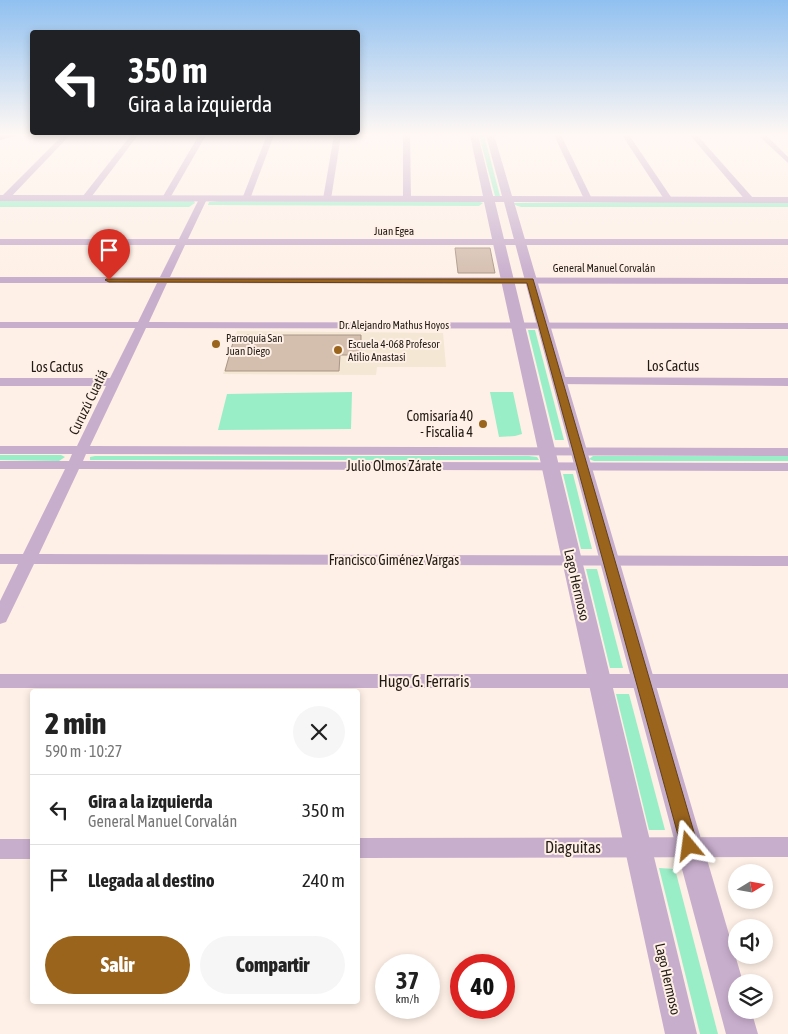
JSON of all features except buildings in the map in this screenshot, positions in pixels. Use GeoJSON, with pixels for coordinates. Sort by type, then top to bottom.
{"type":"FeatureCollection","features":[{"type":"Feature","properties":{"kind":"street"},"geometry":{"type":"LineString","coordinates":[[2,198],[17,183]]}},
{"type":"Feature","properties":{"kind":"street"},"geometry":{"type":"LineString","coordinates":[[86,198],[98,183]]}},
{"type":"Feature","properties":{"kind":"street"},"geometry":{"type":"LineString","coordinates":[[166,198],[175,183]]}},
{"type":"Feature","properties":{"kind":"street"},"geometry":{"type":"LineString","coordinates":[[246,199],[252,183]]}},
{"type":"Feature","properties":{"kind":"street"},"geometry":{"type":"LineString","coordinates":[[327,199],[330,183]]}},
{"type":"Feature","properties":{"kind":"street"},"geometry":{"type":"LineString","coordinates":[[408,183],[408,199]]}},
{"type":"Feature","properties":{"kind":"street","name":"Lago Hermoso"},"geometry":{"type":"LineString","coordinates":[[491,183],[499,204],[520,242],[742,1034]]}},
{"type":"Feature","properties":{"kind":"street","name":"Lago Hermoso"},"geometry":{"type":"LineString","coordinates":[[496,183],[499,204],[499,242],[636,847],[681,1034]]}},
{"type":"Feature","properties":{"kind":"street"},"geometry":{"type":"LineString","coordinates":[[580,183],[588,199]]}},
{"type":"Feature","properties":{"kind":"street"},"geometry":{"type":"LineString","coordinates":[[657,183],[669,200]]}},
{"type":"Feature","properties":{"kind":"street"},"geometry":{"type":"LineString","coordinates":[[735,183],[750,200]]}},
{"type":"Feature","properties":{"kind":"street"},"geometry":{"type":"LineString","coordinates":[[2,198],[166,198],[200,204],[246,199],[408,199],[499,204],[588,199],[788,200]]}},
{"type":"Feature","properties":{"kind":"street"},"geometry":{"type":"LineString","coordinates":[[0,209],[200,204],[499,204],[788,209]]}},
{"type":"Feature","properties":{"kind":"street","name":"Curuzú Cuatiá"},"geometry":{"type":"LineString","coordinates":[[0,618],[200,204]]}},
{"type":"Feature","properties":{"kind":"street","name":"Juan Egea"},"geometry":{"type":"LineString","coordinates":[[0,242],[788,242]]}},
{"type":"Feature","properties":{"kind":"street","name":"General Manuel Corvalán"},"geometry":{"type":"LineString","coordinates":[[0,280],[788,280]]}},
{"type":"Feature","properties":{"kind":"street","name":"Dr. Alejandro Mathus Hoyos"},"geometry":{"type":"LineString","coordinates":[[0,325],[788,326]]}},
{"type":"Feature","properties":{"kind":"street","name":"Los Cactus"},"geometry":{"type":"LineString","coordinates":[[559,381],[788,382]]}},
{"type":"Feature","properties":{"kind":"street","name":"Los Cactus"},"geometry":{"type":"LineString","coordinates":[[0,382],[114,382]]}},
{"type":"Feature","properties":{"kind":"street","name":"Julio Olmos Zárate"},"geometry":{"type":"LineString","coordinates":[[0,450],[548,459]]}},
{"type":"Feature","properties":{"kind":"street","name":"Julio Olmos Zárate"},"geometry":{"type":"LineString","coordinates":[[0,466],[581,459],[788,452]]}},
{"type":"Feature","properties":{"kind":"street","name":"Julio Olmos Zárate"},"geometry":{"type":"LineString","coordinates":[[581,459],[788,467]]}},
{"type":"Feature","properties":{"kind":"street","name":"Francisco Giménez Vargas"},"geometry":{"type":"LineString","coordinates":[[0,559],[788,561]]}},
{"type":"Feature","properties":{"kind":"street","name":"Hugo G. Ferraris"},"geometry":{"type":"LineString","coordinates":[[0,681],[788,681]]}},
{"type":"Feature","properties":{"kind":"street","name":"Diaguitas"},"geometry":{"type":"LineString","coordinates":[[360,848],[788,847]]}},
{"type":"Feature","properties":{"kind":"street"},"geometry":{"type":"LineString","coordinates":[[0,849],[30,849]]}},
{"type":"Feature","properties":{"kind":"shaded area","name":"Escuela 4-068 Profesor Atilio Anastasi"},"geometry":{"type":"Polygon","coordinates":[[[237,331],[443,333],[446,367],[377,367],[376,375],[223,374],[237,331]]]}},
{"type":"Feature","properties":{"kind":"green space"},"geometry":{"type":"Polygon","coordinates":[[[492,183],[497,183],[500,196],[495,196],[492,183]]]}},
{"type":"Feature","properties":{"kind":"green space"},"geometry":{"type":"Polygon","coordinates":[[[0,201],[194,201],[195,203],[189,207],[0,207],[0,201]]]}},
{"type":"Feature","properties":{"kind":"green space"},"geometry":{"type":"Polygon","coordinates":[[[477,201],[483,203],[479,206],[208,205],[209,202],[477,201]]]}},
{"type":"Feature","properties":{"kind":"green space"},"geometry":{"type":"Polygon","coordinates":[[[788,201],[788,207],[521,207],[514,203],[788,201]]]}},
{"type":"Feature","properties":{"kind":"green space"},"geometry":{"type":"Polygon","coordinates":[[[528,330],[535,330],[564,440],[555,440],[528,330]]]}},
{"type":"Feature","properties":{"kind":"green space"},"geometry":{"type":"Polygon","coordinates":[[[352,392],[351,429],[218,430],[227,394],[352,392]]]}},
{"type":"Feature","properties":{"kind":"green space"},"geometry":{"type":"Polygon","coordinates":[[[490,392],[513,392],[522,434],[499,437],[490,392]]]}},
{"type":"Feature","properties":{"kind":"green space"},"geometry":{"type":"Polygon","coordinates":[[[0,455],[61,455],[65,457],[59,461],[0,460],[0,455]]]}},
{"type":"Feature","properties":{"kind":"green space"},"geometry":{"type":"Polygon","coordinates":[[[529,456],[537,457],[539,460],[90,460],[90,457],[529,456]]]}},
{"type":"Feature","properties":{"kind":"green space"},"geometry":{"type":"Polygon","coordinates":[[[593,456],[788,456],[788,461],[594,461],[589,459],[593,456]]]}},
{"type":"Feature","properties":{"kind":"green space"},"geometry":{"type":"Polygon","coordinates":[[[563,474],[573,474],[592,549],[581,549],[563,474]]]}},
{"type":"Feature","properties":{"kind":"green space"},"geometry":{"type":"Polygon","coordinates":[[[586,569],[597,569],[623,668],[610,668],[586,569]]]}},
{"type":"Feature","properties":{"kind":"green space"},"geometry":{"type":"Polygon","coordinates":[[[616,694],[629,694],[665,830],[649,830],[616,694]]]}},
{"type":"Feature","properties":{"kind":"green space"},"geometry":{"type":"Polygon","coordinates":[[[659,868],[675,869],[718,1034],[700,1034],[659,868]]]}},
{"type":"Feature","properties":{"kind":"place","name":"Parroquía San Juan Diego"},"geometry":{"type":"Point","coordinates":[216,344]}},
{"type":"Feature","properties":{"kind":"place","name":"Escuela 4-068 Profesor Atilio Anastasi"},"geometry":{"type":"Point","coordinates":[338,350]}},
{"type":"Feature","properties":{"kind":"place","name":"Comisaría 40 - Fiscalia 4"},"geometry":{"type":"Point","coordinates":[483,424]}},
{"type":"Feature","properties":{"kind":"route"},"geometry":{"type":"LineString","coordinates":[[109,280],[531,280],[689,846]]}}]}
